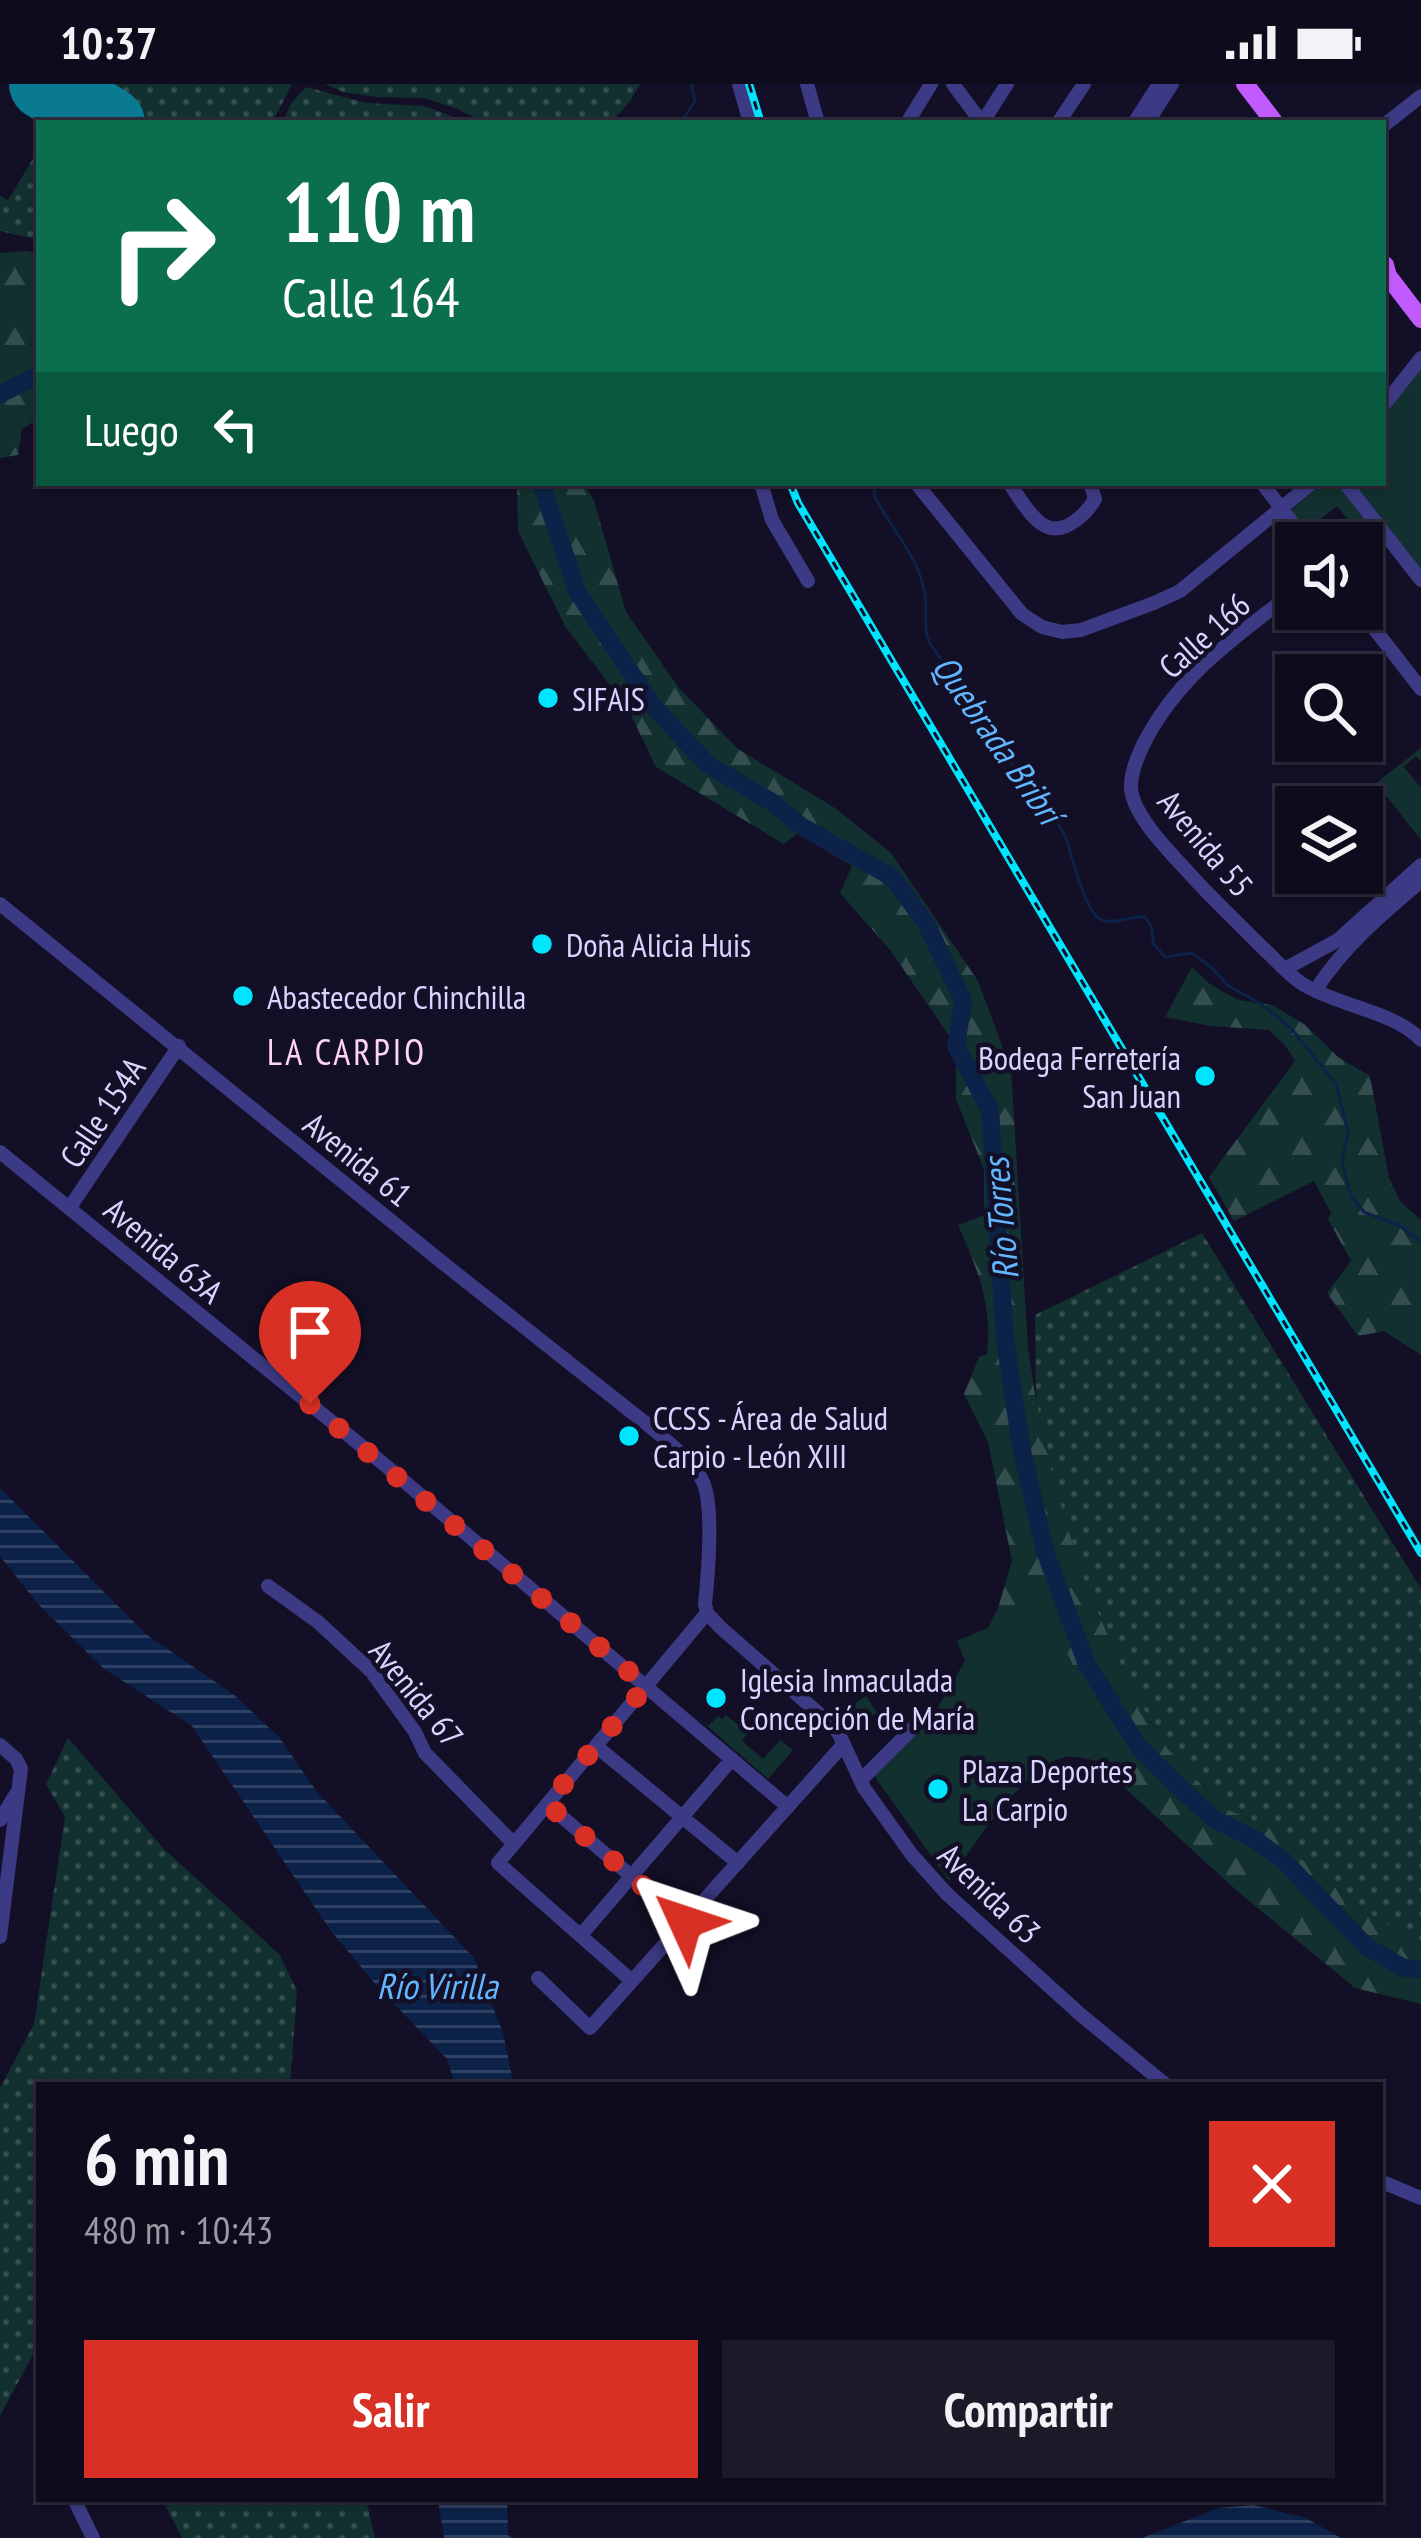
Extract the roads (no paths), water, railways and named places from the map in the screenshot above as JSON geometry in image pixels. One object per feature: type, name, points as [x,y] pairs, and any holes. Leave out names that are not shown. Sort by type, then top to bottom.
[{"type":"main road","points":[[1246,84],[1273,120]]},
{"type":"main road","points":[[1386,266],[1421,309]]},
{"type":"main road","points":[[1386,270],[1421,319]]},
{"type":"street","points":[[739,84],[750,120]]},
{"type":"street","points":[[807,84],[817,120]]},
{"type":"street","points":[[909,120],[932,84]]},
{"type":"street","points":[[952,84],[980,120]]},
{"type":"street","points":[[984,120],[1007,84]]},
{"type":"street","points":[[1060,120],[1084,84]]},
{"type":"street","points":[[1136,120],[1159,84]]},
{"type":"street","points":[[1149,120],[1172,84]]},
{"type":"street","points":[[1386,124],[1421,96]]},
{"type":"street","points":[[1386,402],[1421,358]]},
{"type":"street","points":[[762,486],[772,520],[808,581]]},
{"type":"street","points":[[918,486],[1022,614],[1042,627],[1062,632],[1081,630],[1180,591],[1309,486]]},
{"type":"street","points":[[1011,486],[1048,529],[1070,525],[1088,511],[1095,499],[1091,486]]},
{"type":"street","points":[[1264,486],[1292,522]]},
{"type":"street","points":[[1347,486],[1421,580]]},
{"type":"street","name":"Calle 166","points":[[1131,792],[1140,751],[1184,682],[1275,607]]},
{"type":"street","points":[[1377,630],[1419,681]]},
{"type":"street","name":"Avenida 55","points":[[1131,792],[1160,840],[1285,969],[1315,991],[1408,1028],[1421,1040]]},
{"type":"street","points":[[1285,969],[1337,940],[1421,865]]},
{"type":"street","points":[[1315,991],[1360,937],[1421,880]]},
{"type":"street","name":"Avenida 61","points":[[0,904],[683,1456],[705,1485],[708,1504],[707,1613]]},
{"type":"street","name":"Calle 154A","points":[[70,1207],[178,1046]]},
{"type":"street","name":"Avenida 63A","points":[[0,1152],[385,1465],[788,1807]]},
{"type":"street","name":"Avenida 67","points":[[268,1586],[318,1622],[371,1671],[425,1753],[514,1844]]},
{"type":"street","points":[[632,1981],[498,1863],[707,1613]]},
{"type":"street","name":"Avenida 63","points":[[707,1613],[832,1725],[861,1780],[912,1855],[947,1894],[1162,2082]]},
{"type":"street","points":[[861,1780],[925,1716]]},
{"type":"street","points":[[0,1745],[21,1769],[0,1931]]},
{"type":"street","points":[[538,1978],[590,2028],[843,1745]]},
{"type":"street","points":[[596,1746],[738,1863]]},
{"type":"street","points":[[581,1935],[732,1759]]},
{"type":"street","points":[[0,1820],[20,1788]]},
{"type":"street","points":[[547,1804],[685,1922]]},
{"type":"street","points":[[1383,2182],[1421,2198]]},
{"type":"street","points":[[75,2502],[92,2538]]},
{"type":"water","name":"Río Virilla","points":[[0,1488],[147,1635],[233,1694],[279,1737],[317,1792],[474,1958],[503,2033],[513,2082],[454,2082],[447,2059],[331,1931],[192,1726],[103,1668],[37,1603],[0,1556]]},
{"type":"water","points":[[438,2502],[507,2502],[512,2538],[444,2538]]},
{"type":"water","points":[[1253,2505],[1306,2518],[1341,2538],[1142,2538],[1218,2508]]},
{"type":"waterway","points":[[683,120],[695,101],[691,84]]},
{"type":"waterway","name":"Río Torres","points":[[0,394],[36,376]]},
{"type":"waterway","name":"Río Torres","points":[[542,486],[577,591],[653,706],[707,764],[772,802],[801,826],[892,877],[926,923],[963,1001],[956,1046],[990,1110],[1005,1339],[1021,1446],[1045,1551],[1087,1665],[1139,1747],[1214,1819],[1253,1838],[1284,1861],[1367,1947],[1404,1968],[1421,1969]]},
{"type":"waterway","name":"Quebrada Bribrí","points":[[874,486],[875,497],[922,581],[929,642],[1062,830],[1094,914],[1111,921],[1145,917],[1153,943],[1165,957],[1192,953],[1227,985],[1290,1027],[1336,1084],[1348,1132],[1342,1161],[1351,1196],[1364,1212],[1400,1226],[1421,1242]]},
{"type":"railway","points":[[749,84],[760,120]]},
{"type":"railway","points":[[791,486],[1421,1553]]},
{"type":"place","name":"SIFAIS","points":[[548,698]]},
{"type":"place","name":"Doña Alicia Huis","points":[[542,944]]},
{"type":"place","name":"Abastecedor Chinchilla","points":[[243,996]]},
{"type":"place","name":"Bodega Ferretería San Juan","points":[[1205,1076]]},
{"type":"place","name":"CCSS - Área de Salud Carpio - León XIII","points":[[629,1436]]},
{"type":"place","name":"Iglesia Inmaculada Concepción de María","points":[[716,1698]]},
{"type":"place","name":"Plaza Deportes La Carpio","points":[[938,1789]]},
{"type":"district","name":"LA CARPIO","points":[[347,1051]]}]
